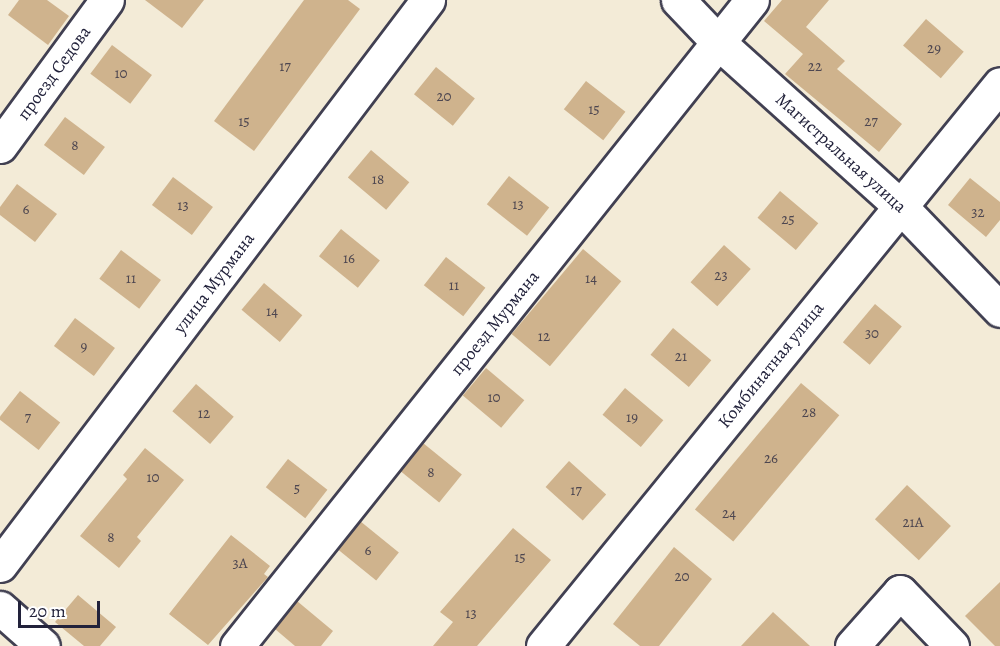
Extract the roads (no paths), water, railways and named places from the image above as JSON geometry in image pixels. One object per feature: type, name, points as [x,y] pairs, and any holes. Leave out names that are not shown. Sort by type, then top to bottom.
[{"type":"street","name":"проезд Седова","points":[[0,146],[107,0]]},
{"type":"street","name":"улица Мурмана","points":[[0,565],[428,0]]},
{"type":"street","name":"Магистральная улица","points":[[678,0],[719,43],[900,206],[1000,310]]},
{"type":"street","name":"проезд Мурмана","points":[[237,646],[752,0]]},
{"type":"street","name":"Комбинатная улица","points":[[543,646],[1000,84]]},
{"type":"street","points":[[852,646],[900,592],[952,646]]},
{"type":"street","points":[[0,608],[43,646]]}]
